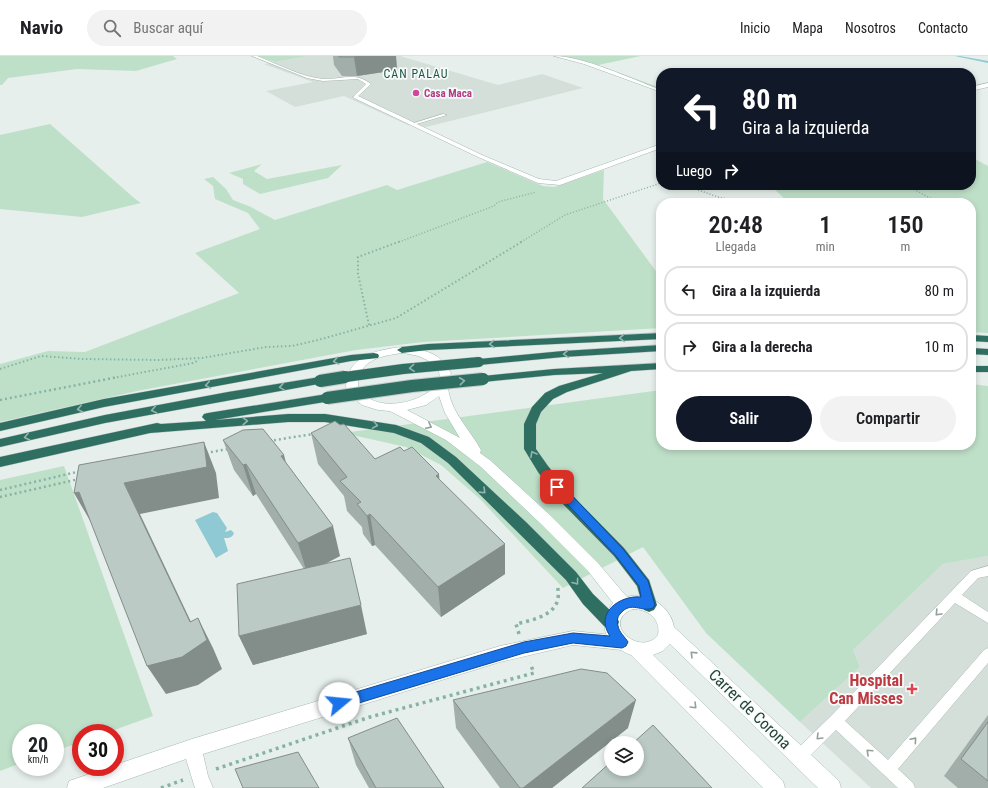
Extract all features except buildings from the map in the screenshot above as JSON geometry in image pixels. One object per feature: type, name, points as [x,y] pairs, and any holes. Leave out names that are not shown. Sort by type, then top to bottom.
[{"type":"highway","points":[[402,350],[428,347],[656,336]]},
{"type":"highway","points":[[976,338],[988,339]]},
{"type":"highway","points":[[0,443],[105,419],[228,396],[403,369],[563,354],[656,348]]},
{"type":"highway","points":[[976,351],[988,352]]},
{"type":"highway","points":[[0,427],[104,403],[351,358],[374,356]]},
{"type":"highway","points":[[0,462],[230,413],[327,398],[412,386],[483,379],[656,366]]},
{"type":"highway","points":[[629,368],[563,389],[549,396],[536,410],[530,424],[530,449],[564,496],[619,552],[644,584],[649,605]]},
{"type":"highway","points":[[976,369],[988,369]]},
{"type":"highway","points":[[150,429],[288,418],[325,418],[396,429],[425,440],[452,460],[521,526],[571,576],[588,599],[611,622]]},
{"type":"street","points":[[976,88],[988,85]]},
{"type":"street","points":[[356,97],[531,178],[549,183],[565,181],[656,148]]},
{"type":"street","points":[[402,350],[422,353],[438,361],[444,369],[446,378],[442,388],[429,399],[413,406],[394,408],[377,406],[362,400],[352,387],[353,374],[362,363],[374,356],[402,350]]},
{"type":"street","points":[[442,388],[450,414],[461,432],[486,464]]},
{"type":"street","points":[[394,408],[450,436],[486,464],[546,520],[593,567],[623,604]]},
{"type":"street","points":[[76,788],[192,748],[524,648],[573,638],[629,646],[650,649],[660,644],[665,638],[667,631],[666,623],[662,616],[649,605],[636,602],[623,604],[617,608],[612,615],[612,630],[629,646],[776,788]]},
{"type":"street","name":"Carrer de Corona","points":[[667,631],[683,644],[832,788]]},
{"type":"street","points":[[192,748],[201,782]]},
{"type":"lane","points":[[254,56],[307,77],[323,80],[359,78],[369,84],[356,97]]},
{"type":"lane","points":[[556,56],[585,63],[656,89]]},
{"type":"lane","points":[[413,124],[445,115]]},
{"type":"lane","points":[[799,757],[836,721],[975,574],[988,571]]},
{"type":"lane","points":[[954,596],[988,618]]},
{"type":"lane","points":[[888,770],[988,654]]},
{"type":"lane","points":[[836,721],[908,788]]},
{"type":"path","points":[[369,325],[358,274],[358,257],[494,206],[498,202],[544,189],[549,183]]},
{"type":"path","points":[[0,369],[41,356],[82,359],[158,360],[202,358],[266,347],[292,346],[396,318],[565,214],[656,186]]},
{"type":"path","points":[[698,190],[722,198]]},
{"type":"path","points":[[915,190],[930,198]]},
{"type":"path","points":[[0,400],[193,363],[202,358]]},
{"type":"path","points":[[266,441],[320,433]]},
{"type":"path","points":[[199,454],[229,448]]},
{"type":"path","points":[[0,490],[86,470]]},
{"type":"path","points":[[0,497],[86,477]]},
{"type":"path","points":[[161,788],[201,782],[370,717],[534,673],[516,624],[542,618],[553,610],[558,596],[558,587],[553,581]]},
{"type":"shaded area","name":"Casa Maca","points":[[308,56],[400,56],[498,85],[542,74],[583,88],[426,127],[408,125],[344,96],[295,107],[266,91],[313,82],[264,64]]},
{"type":"shaded area","name":"Hospital Can Misses","points":[[988,556],[988,788],[871,788],[800,722],[860,667],[853,650],[943,564]]},
{"type":"green space","points":[[0,56],[173,56],[177,59],[136,71],[77,69],[8,78],[2,85],[0,85]]},
{"type":"green space","points":[[257,56],[308,56],[275,62]]},
{"type":"green space","points":[[558,56],[641,56],[598,65],[656,86],[656,89],[585,62]]},
{"type":"green space","points":[[50,124],[141,203],[82,217],[0,209],[0,135]]},
{"type":"green space","points":[[976,160],[988,166],[988,333],[976,332],[976,198],[784,198],[775,190],[976,190]]},
{"type":"green space","points":[[487,162],[543,186],[554,187],[604,170],[603,199],[656,271],[656,328],[423,342],[356,350],[137,391],[0,422],[0,364],[48,351],[85,352],[239,293],[195,253],[260,229],[248,213],[215,199],[213,186],[204,179],[213,177],[226,189],[233,200],[251,207],[275,220],[387,185],[397,190]]},
{"type":"green space","points":[[262,164],[254,171],[267,179],[342,165],[328,178],[260,194],[243,184],[243,179],[229,173]]},
{"type":"green space","points":[[976,385],[988,386],[988,556],[943,564],[853,650],[860,667],[800,722],[706,633],[643,547],[563,588],[480,499],[441,465],[406,447],[343,433],[656,391],[656,450],[976,450]]},
{"type":"green space","points":[[64,466],[153,716],[124,726],[124,724],[72,724],[72,745],[64,748],[64,724],[12,724],[12,766],[0,771],[0,480]]},
{"type":"water","points":[[213,512],[217,513],[227,528],[225,532],[231,530],[234,533],[230,537],[224,538],[228,551],[216,558],[195,520]]},
{"type":"waterway","points":[[956,56],[988,62]]},
{"type":"place","name":"Casa Maca","points":[[416,93]]},
{"type":"place","name":"Hospital Can Misses","points":[[912,689]]},
{"type":"district","name":"CAN PALAU","points":[[416,74]]},
{"type":"route","points":[[339,703],[524,648],[573,638],[622,642],[612,630],[612,615],[617,608],[623,604],[640,602],[649,605],[644,584],[619,552],[557,487]]}]
